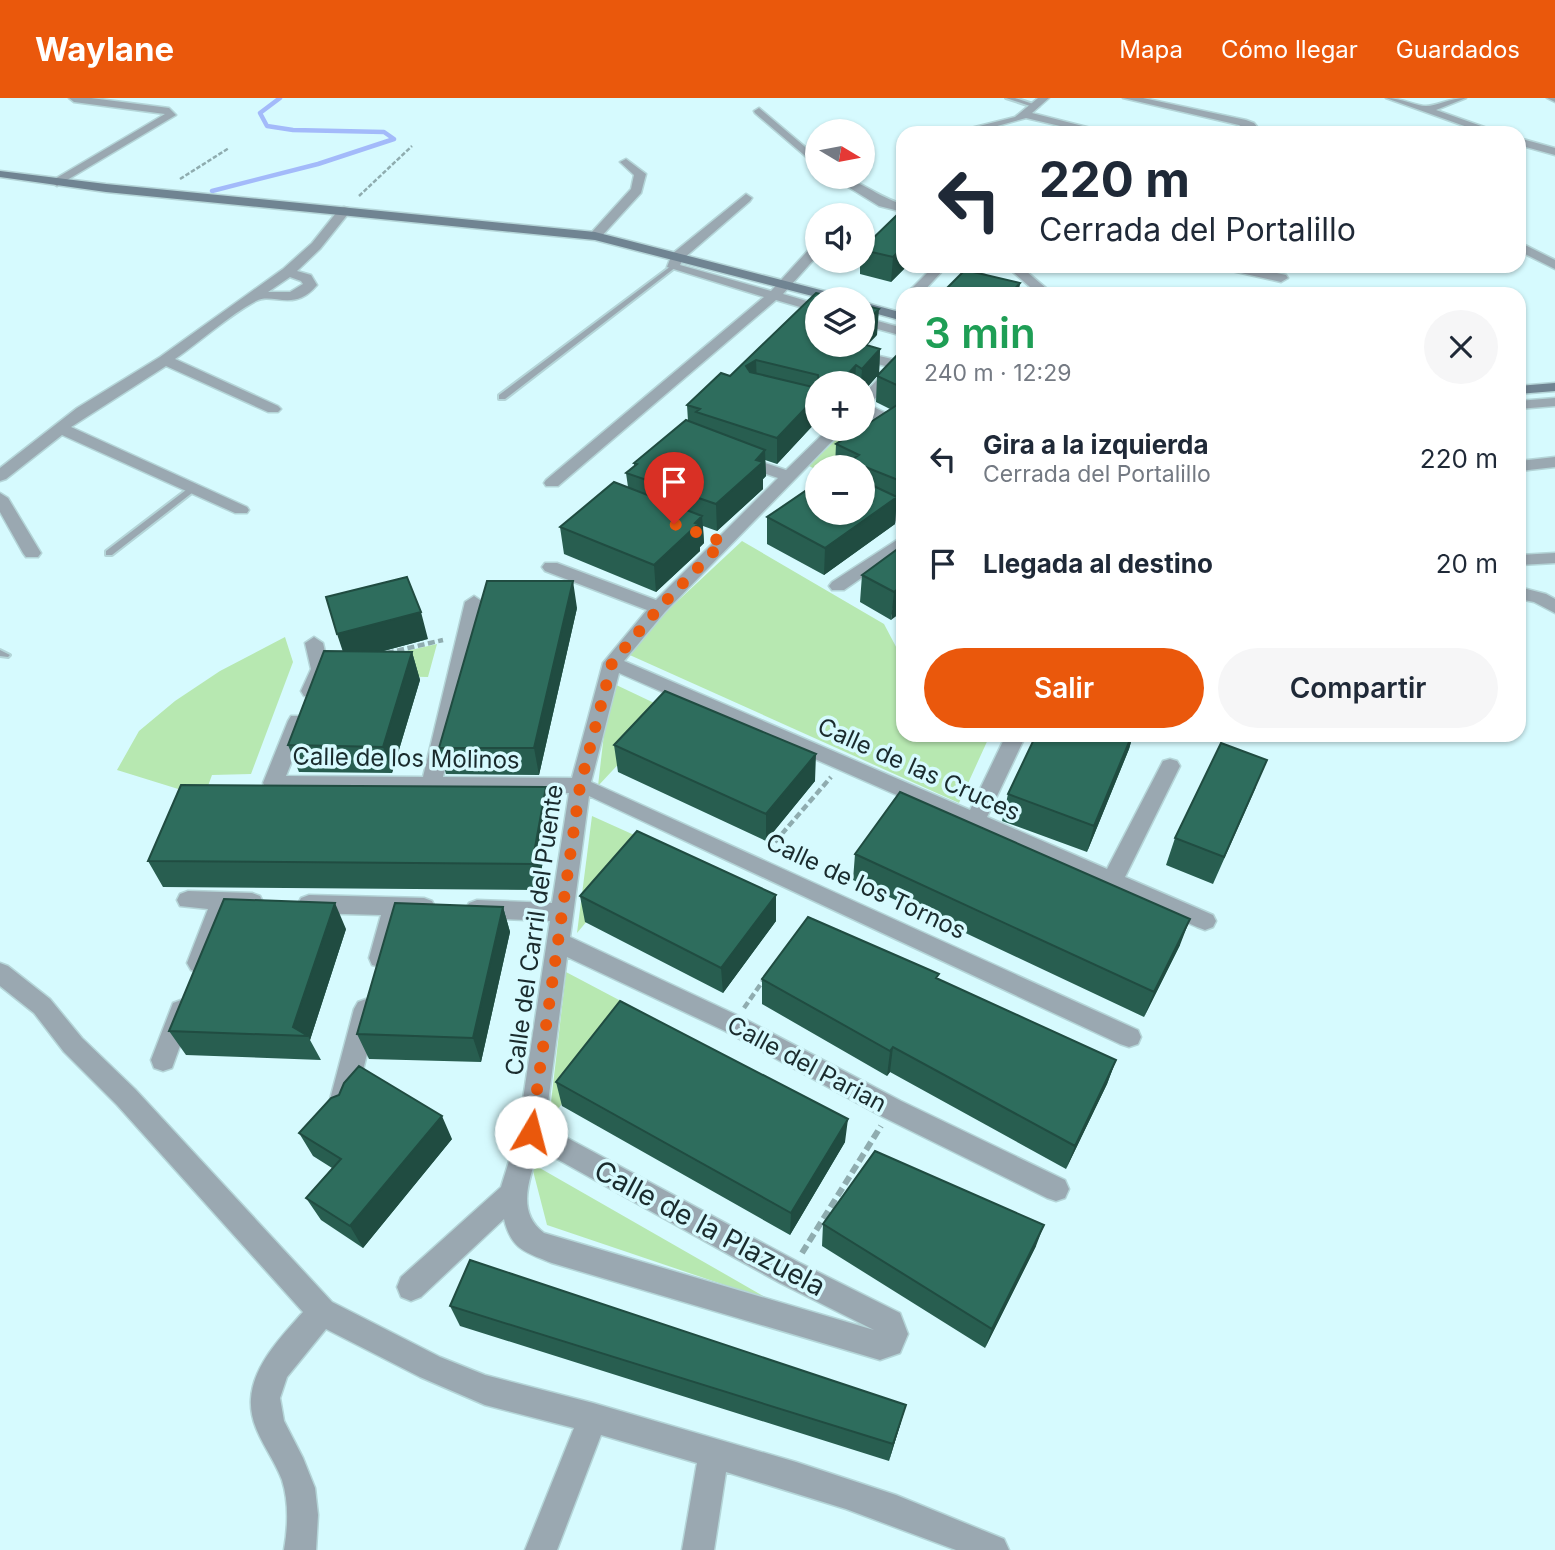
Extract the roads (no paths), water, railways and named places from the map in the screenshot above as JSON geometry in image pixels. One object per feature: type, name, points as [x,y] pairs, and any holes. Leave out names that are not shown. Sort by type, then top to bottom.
[{"type":"main road","points":[[0,174],[157,193],[595,236],[641,246],[675,262],[805,290]]},
{"type":"main road","points":[[875,309],[896,315]]},
{"type":"main road","points":[[1526,389],[1555,387]]},
{"type":"street","points":[[1128,98],[1142,99],[1251,126]]},
{"type":"street","points":[[1391,98],[1474,126]]},
{"type":"street","points":[[1426,110],[1461,98]]},
{"type":"street","points":[[57,182],[171,115],[169,111],[74,99]]},
{"type":"street","points":[[989,126],[1026,114],[1040,102]]},
{"type":"street","points":[[759,111],[805,152]]},
{"type":"street","points":[[1026,114],[1075,126]]},
{"type":"street","points":[[1526,143],[1555,152]]},
{"type":"street","points":[[595,236],[637,190],[640,174],[626,162]]},
{"type":"street","points":[[859,189],[883,203],[896,206]]},
{"type":"street","points":[[746,198],[675,262],[805,305]]},
{"type":"street","points":[[0,476],[82,411],[165,360],[288,272],[316,246],[344,211]]},
{"type":"street","points":[[1526,250],[1555,265]]},
{"type":"street","points":[[552,483],[786,285],[805,262]]},
{"type":"street","points":[[257,295],[294,296],[310,285],[306,278],[288,272]]},
{"type":"street","points":[[920,287],[934,273]]},
{"type":"street","points":[[964,287],[977,273]]},
{"type":"street","points":[[1021,273],[1038,287]]},
{"type":"street","points":[[1259,273],[1281,278]]},
{"type":"street","points":[[875,324],[896,330]]},
{"type":"street","points":[[874,357],[896,363]]},
{"type":"street","points":[[165,360],[273,410]]},
{"type":"street","points":[[875,393],[896,370]]},
{"type":"street","points":[[1526,404],[1555,402]]},
{"type":"street","points":[[875,412],[896,423]]},
{"type":"street","points":[[62,429],[241,510]]},
{"type":"street","name":"Calle del Carril del Puente","points":[[512,1194],[531,1132],[580,786],[612,663],[717,540],[802,472],[827,441]]},
{"type":"street","points":[[720,452],[802,472]]},
{"type":"street","points":[[1526,465],[1555,462]]},
{"type":"street","points":[[0,498],[32,554]]},
{"type":"street","points":[[875,505],[896,516]]},
{"type":"street","points":[[838,586],[896,546]]},
{"type":"street","points":[[1526,560],[1555,558]]},
{"type":"street","points":[[551,567],[659,608]]},
{"type":"street","points":[[1526,595],[1540,598],[1555,607]]},
{"type":"street","points":[[431,784],[464,635],[474,602]]},
{"type":"street","name":"Calle de los Molinos","points":[[314,643],[320,669],[274,783],[580,786]]},
{"type":"street","name":"Calle de las Cruces","points":[[612,663],[974,823],[1205,921]]},
{"type":"street","points":[[974,823],[1013,742]]},
{"type":"street","points":[[1112,880],[1170,766]]},
{"type":"street","name":"Calle de los Tornos","points":[[580,786],[597,791],[1129,1037]]},
{"type":"street","points":[[188,900],[561,912]]},
{"type":"street","points":[[163,1060],[222,901]]},
{"type":"street","points":[[340,1109],[394,906]]},
{"type":"street","name":"Calle del Parian","points":[[558,942],[733,1024],[892,1109],[1056,1189]]},
{"type":"street","points":[[0,974],[42,1006],[73,1045],[126,1097],[322,1311],[430,1367],[485,1390],[593,1418],[878,1504],[938,1524],[993,1550]]},
{"type":"street","name":"Calle de la Plazuela","points":[[512,1194],[521,1233],[552,1250],[880,1346],[890,1343],[894,1334],[890,1323],[790,1273],[531,1132]]},
{"type":"street","points":[[411,1287],[512,1194]]},
{"type":"street","points":[[300,1550],[302,1512],[297,1480],[267,1419],[265,1402],[268,1384],[322,1311]]},
{"type":"street","points":[[541,1550],[593,1418]]},
{"type":"street","points":[[698,1550],[714,1454]]},
{"type":"lane","points":[[1009,98],[1040,102]]},
{"type":"lane","points":[[502,397],[675,262]]},
{"type":"lane","points":[[108,553],[193,489]]},
{"type":"waterway","points":[[212,191],[318,164],[394,139],[384,132],[293,130],[267,126],[260,113],[280,98]]}]
